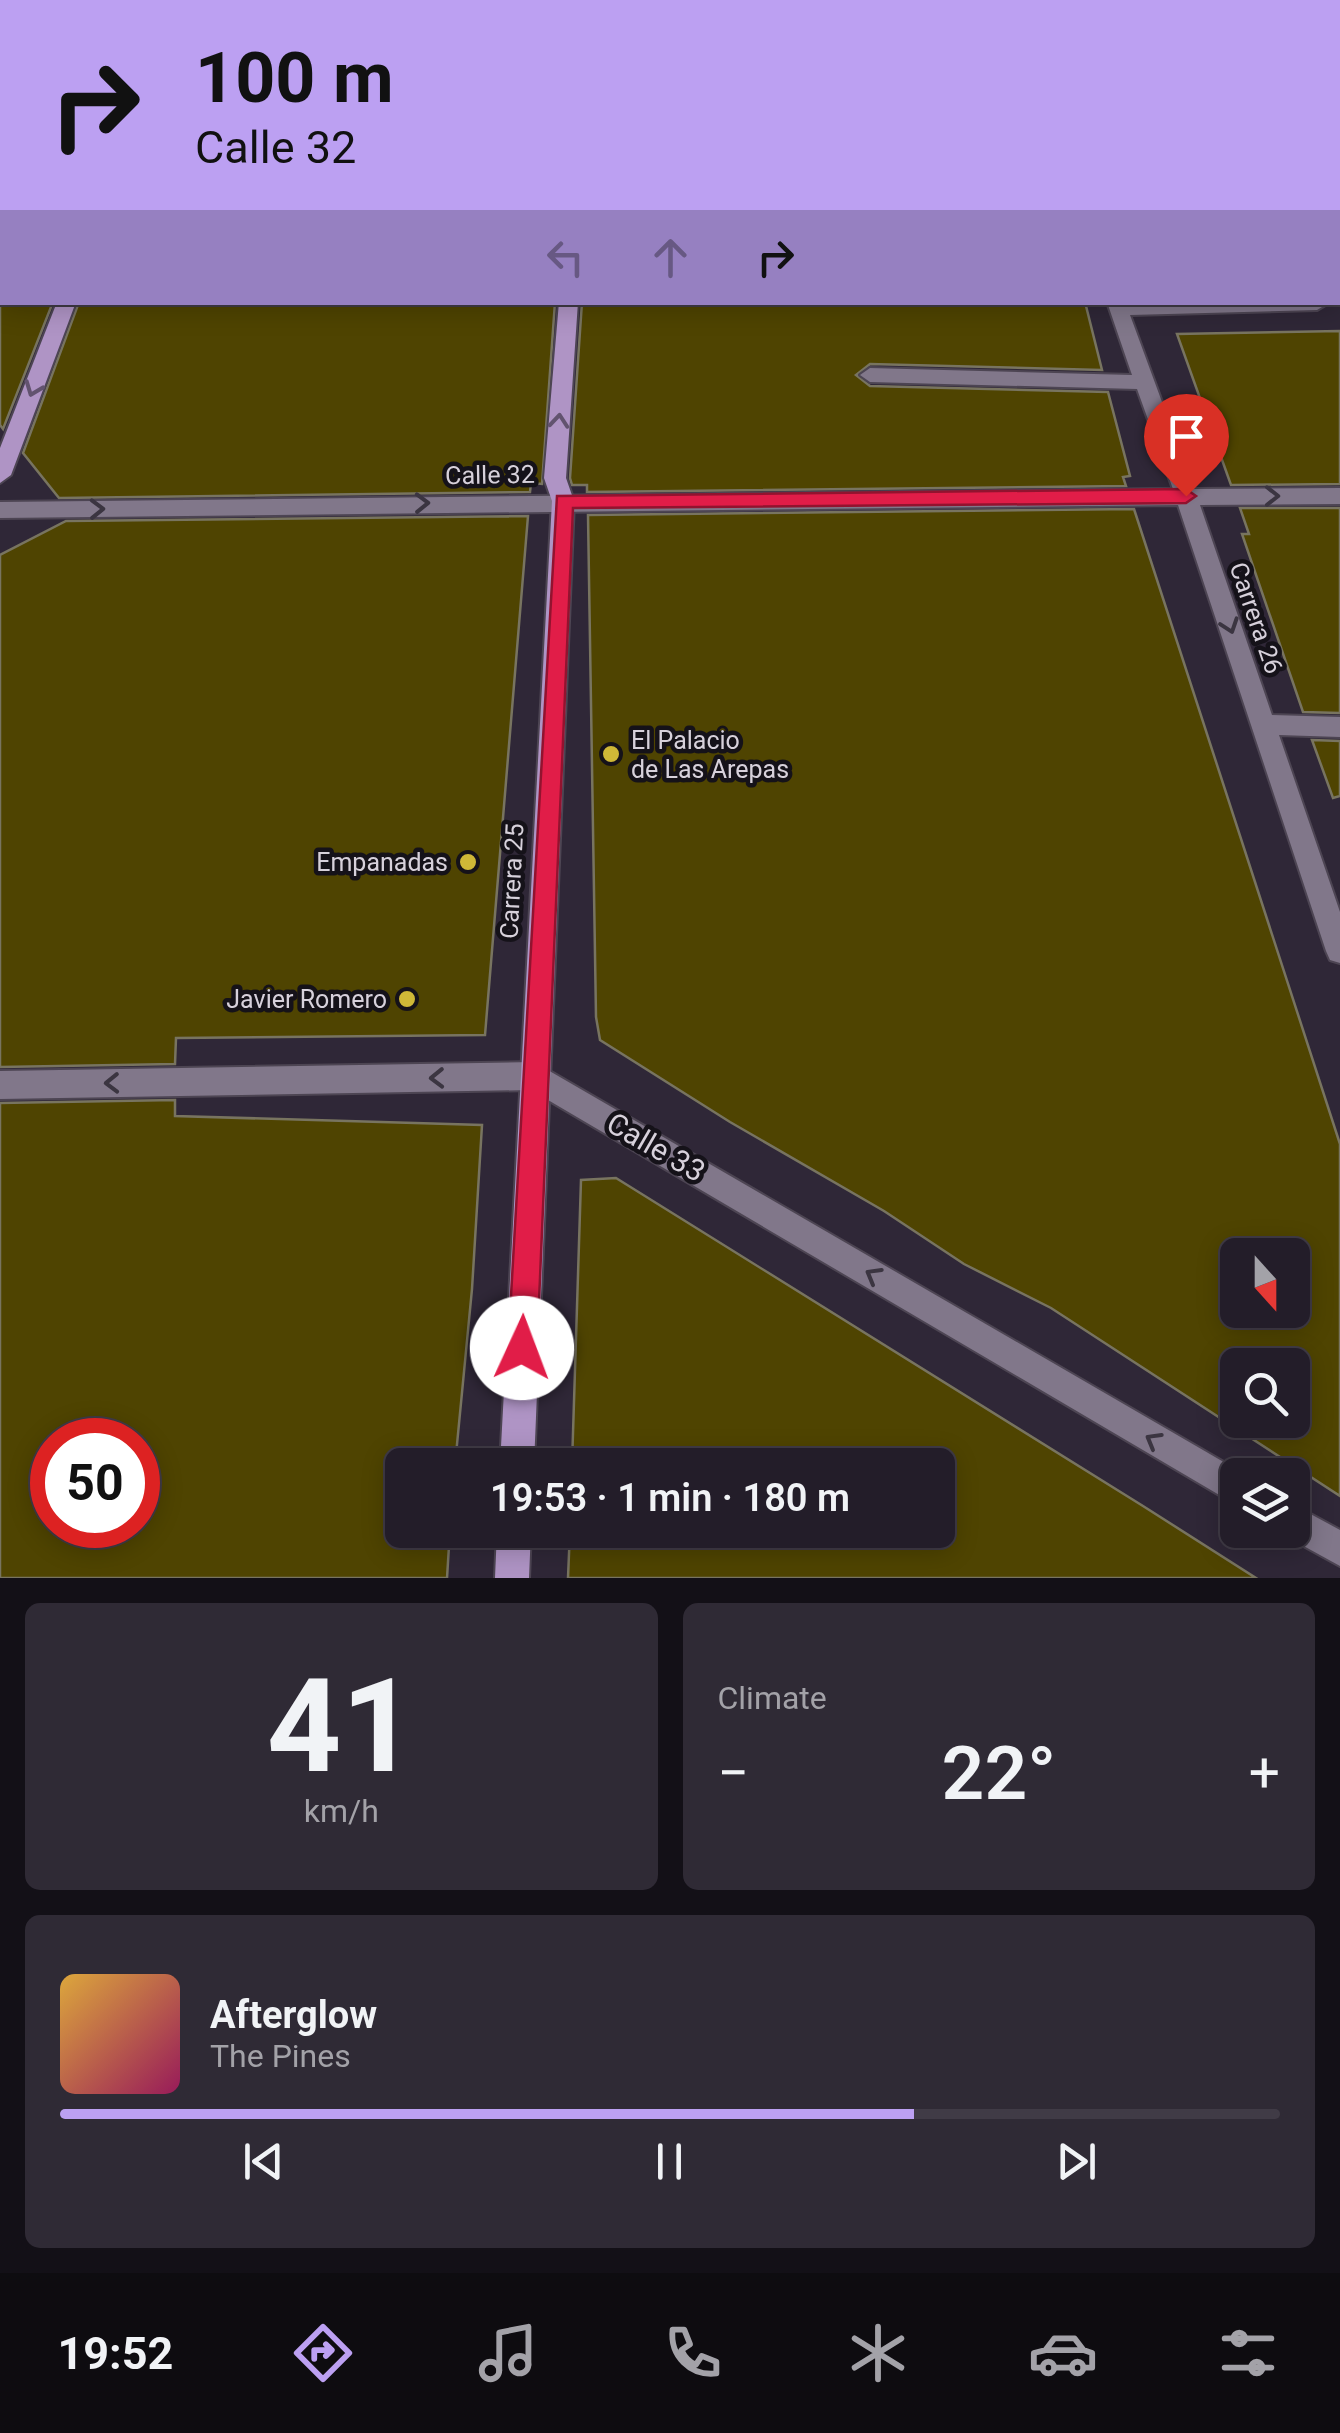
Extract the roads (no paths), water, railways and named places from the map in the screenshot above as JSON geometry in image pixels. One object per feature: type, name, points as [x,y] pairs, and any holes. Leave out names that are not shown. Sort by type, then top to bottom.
[{"type":"main road","points":[[0,475],[65,305]]},
{"type":"main road","name":"Carrera 25","points":[[518,1448],[564,501],[555,478],[569,305]]},
{"type":"main road","points":[[512,1578],[513,1548]]},
{"type":"street","points":[[1117,306],[1217,305]]},
{"type":"street","name":"Carrera 26","points":[[1117,306],[1186,496],[1340,952]]},
{"type":"street","points":[[870,376],[1146,382]]},
{"type":"street","name":"Calle 32","points":[[0,510],[564,501],[1340,496]]},
{"type":"street","points":[[1263,726],[1340,727]]},
{"type":"street","points":[[0,1085],[534,1076]]},
{"type":"street","name":"Calle 33","points":[[534,1076],[1220,1478]]},
{"type":"street","points":[[1310,1532],[1340,1549]]},
{"type":"place","name":"El Palacio de Las Arepas","points":[[611,754]]},
{"type":"place","name":"Empanadas","points":[[468,862]]},
{"type":"place","name":"Javier Romero","points":[[407,999]]}]
